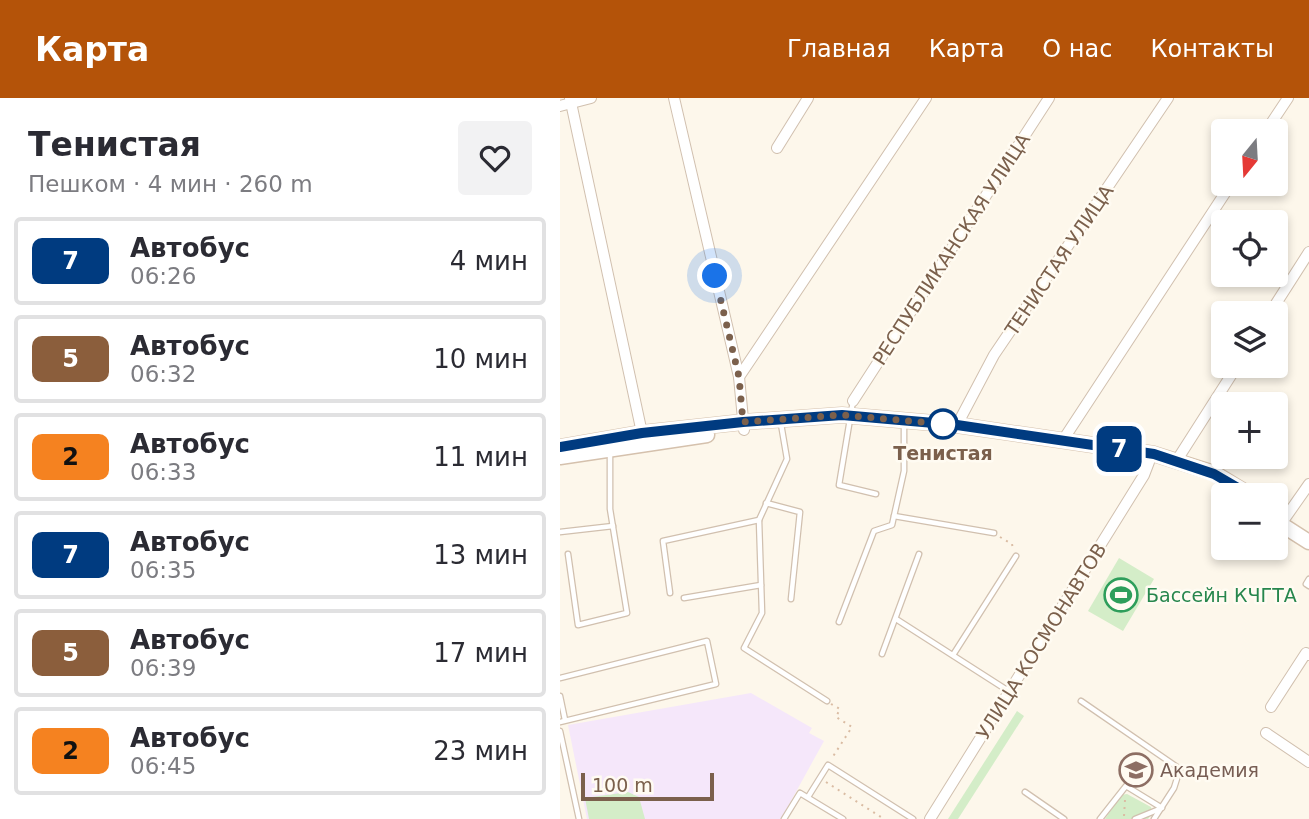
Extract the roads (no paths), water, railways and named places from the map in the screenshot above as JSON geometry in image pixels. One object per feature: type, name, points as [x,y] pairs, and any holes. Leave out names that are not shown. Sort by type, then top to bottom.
[{"type":"main road","points":[[560,447],[642,433],[781,423],[850,420],[957,425],[1154,454],[1214,474],[1230,483]]},
{"type":"main road","points":[[904,424],[1150,462],[1214,483]]},
{"type":"main road","points":[[560,457],[743,426]]},
{"type":"main road","points":[[1288,522],[1309,531]]},
{"type":"main road","points":[[1288,525],[1309,542]]},
{"type":"street","points":[[560,106],[591,98]]},
{"type":"street","points":[[674,98],[739,377],[743,426]]},
{"type":"street","points":[[777,148],[808,98]]},
{"type":"street","points":[[739,377],[926,98]]},
{"type":"street","name":"РЕСПУБЛИКАНСКАЯ УЛИЦА","points":[[853,401],[1049,98]]},
{"type":"street","name":"ТЕНИСТАЯ УЛИЦА","points":[[957,425],[994,355],[1168,98]]},
{"type":"street","points":[[1274,119],[1288,98]]},
{"type":"street","points":[[571,101],[642,433]]},
{"type":"street","points":[[1063,440],[1223,196]]},
{"type":"street","points":[[1278,301],[1309,252]]},
{"type":"street","points":[[1177,460],[1229,378]]},
{"type":"street","name":"УЛИЦА КОСМОНАВТОВ","points":[[930,819],[1011,692],[1150,462]]},
{"type":"street","points":[[1288,509],[1309,484]]},
{"type":"street","points":[[1271,708],[1306,653],[1309,655]]},
{"type":"street","points":[[1266,733],[1309,762]]},
{"type":"lane","points":[[853,401],[839,485],[876,494]]},
{"type":"lane","points":[[781,423],[787,460],[758,520],[762,613],[744,648],[827,701]]},
{"type":"lane","points":[[839,622],[874,531],[892,526],[904,471],[904,424]]},
{"type":"lane","points":[[568,554],[578,625],[627,613],[610,509],[610,449]]},
{"type":"lane","points":[[766,503],[800,512],[791,599]]},
{"type":"lane","points":[[894,516],[994,533]]},
{"type":"lane","points":[[670,593],[663,541],[758,520]]},
{"type":"lane","points":[[560,532],[613,526]]},
{"type":"lane","points":[[882,654],[919,554]]},
{"type":"lane","points":[[953,655],[1016,556]]},
{"type":"lane","points":[[1309,579],[1306,584],[1309,586]]},
{"type":"lane","points":[[684,598],[761,585]]},
{"type":"lane","points":[[896,619],[1011,692]]},
{"type":"lane","points":[[560,678],[707,641],[716,684],[562,721],[560,696]]},
{"type":"lane","points":[[1081,701],[1180,769],[1174,788],[1154,819]]},
{"type":"lane","points":[[560,731],[579,819]]},
{"type":"lane","points":[[808,797],[828,765],[913,819]]},
{"type":"lane","points":[[1100,819],[1126,786],[1162,808]]},
{"type":"lane","points":[[1025,792],[1064,819]]},
{"type":"lane","points":[[784,819],[800,793],[842,819]]},
{"type":"lane","points":[[1135,819],[1162,808]]},
{"type":"place","name":"Тенистая","points":[[943,424]]},
{"type":"place","name":"Бассейн КЧГТА","points":[[1121,595]]},
{"type":"place","name":"Академия","points":[[1136,770]]}]
